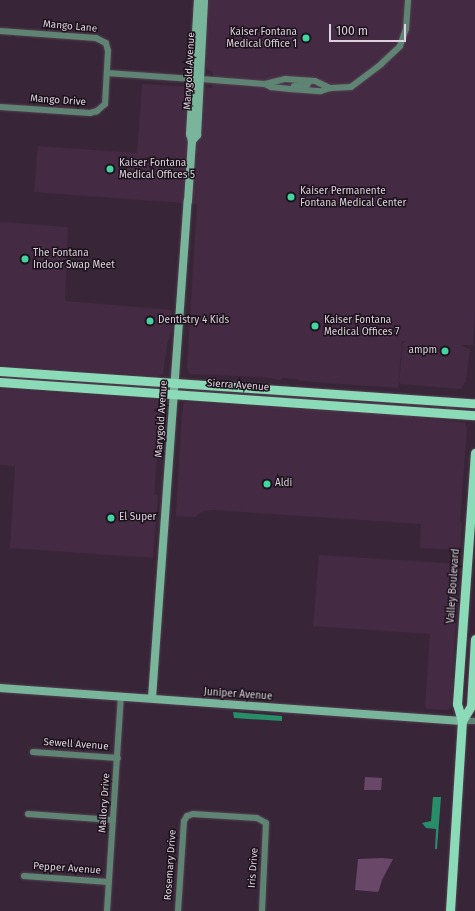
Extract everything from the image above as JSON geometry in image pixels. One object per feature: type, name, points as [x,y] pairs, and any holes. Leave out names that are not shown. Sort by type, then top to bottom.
[{"type":"main road","name":"Sierra Avenue","points":[[0,372],[174,382],[475,403]]},
{"type":"main road","points":[[0,377],[37,379],[39,374]]},
{"type":"main road","name":"Sierra Avenue","points":[[0,382],[475,415]]},
{"type":"main road","name":"Valley Boulevard","points":[[450,911],[462,721],[457,704],[475,452]]},
{"type":"main road","name":"Valley Boulevard","points":[[462,721],[471,706],[475,639]]},
{"type":"street","name":"Marygold Avenue","points":[[152,698],[195,96],[204,0]]},
{"type":"street","points":[[265,84],[271,87],[321,91],[330,88],[345,88],[356,84],[398,48],[403,40],[406,29],[408,0]]},
{"type":"street","points":[[197,79],[200,19],[198,4]]},
{"type":"street","name":"Mango Lane","points":[[0,31],[102,40],[108,47],[107,73]]},
{"type":"street","points":[[107,73],[265,84],[285,79],[322,83],[330,88]]},
{"type":"street","name":"Mango Drive","points":[[0,106],[95,112],[105,104],[107,73]]},
{"type":"street","points":[[290,89],[294,86],[307,85],[310,81]]},
{"type":"street","name":"Juniper Avenue","points":[[0,688],[475,721]]},
{"type":"street","name":"Mallory Drive","points":[[107,911],[121,696]]},
{"type":"street","name":"Sewell Avenue","points":[[33,752],[118,758]]},
{"type":"street","points":[[28,814],[113,820]]},
{"type":"street","name":"Rosemary Drive","points":[[178,911],[184,821],[187,816],[192,814],[257,818],[264,821],[267,826]]},
{"type":"street","name":"Iris Drive","points":[[262,911],[267,826]]},
{"type":"street","name":"Pepper Avenue","points":[[24,876],[109,882]]},
{"type":"shaded area","name":"Kaiser Permanente Fontana Medical Center","points":[[209,0],[475,0],[475,309],[473,345],[460,345],[470,349],[466,381],[461,389],[401,384],[399,382],[403,343],[405,342],[402,341],[398,388],[300,381],[297,379],[282,378],[280,380],[264,377],[190,374],[187,368],[197,204],[34,192],[38,146],[137,153],[142,84],[212,88],[213,72],[208,70],[204,65]]},
{"type":"shaded area","points":[[0,222],[68,227],[65,301],[172,310],[172,331],[167,344],[163,374],[158,376],[0,365]]},
{"type":"shaded area","points":[[0,389],[161,400],[163,403],[161,445],[158,445],[154,494],[158,495],[153,558],[10,548],[15,466],[0,465]]},
{"type":"shaded area","points":[[185,402],[400,415],[465,423],[467,428],[460,520],[462,524],[460,550],[420,548],[421,524],[214,510],[203,511],[195,517],[176,516],[181,427],[183,404]]},
{"type":"shaded area","points":[[319,555],[459,564],[451,707],[447,710],[427,709],[425,707],[430,634],[313,626]]},
{"type":"shaded area","points":[[233,712],[282,716],[282,721],[234,718]]},
{"type":"shaded area","points":[[365,777],[382,778],[381,790],[364,790]]},
{"type":"shaded area","points":[[433,797],[441,797],[437,849],[435,849],[436,829],[426,828],[422,823],[431,821]]},
{"type":"shaded area","points":[[358,859],[393,859],[382,880],[378,892],[355,890]]},
{"type":"place","name":"Kaiser Fontana Medical Office 1","points":[[306,38]]},
{"type":"place","name":"Kaiser Fontana Medical Offices 5","points":[[110,169]]},
{"type":"place","name":"Kaiser Permanente Fontana Medical Center","points":[[291,197]]},
{"type":"place","name":"The Fontana Indoor Swap Meet","points":[[25,259]]},
{"type":"place","name":"Dentistry 4 Kids","points":[[150,321]]},
{"type":"place","name":"Kaiser Fontana Medical Offices 7","points":[[315,326]]},
{"type":"place","name":"ampm","points":[[445,351]]},
{"type":"place","name":"Aldi","points":[[267,484]]},
{"type":"place","name":"El Super","points":[[111,518]]}]
